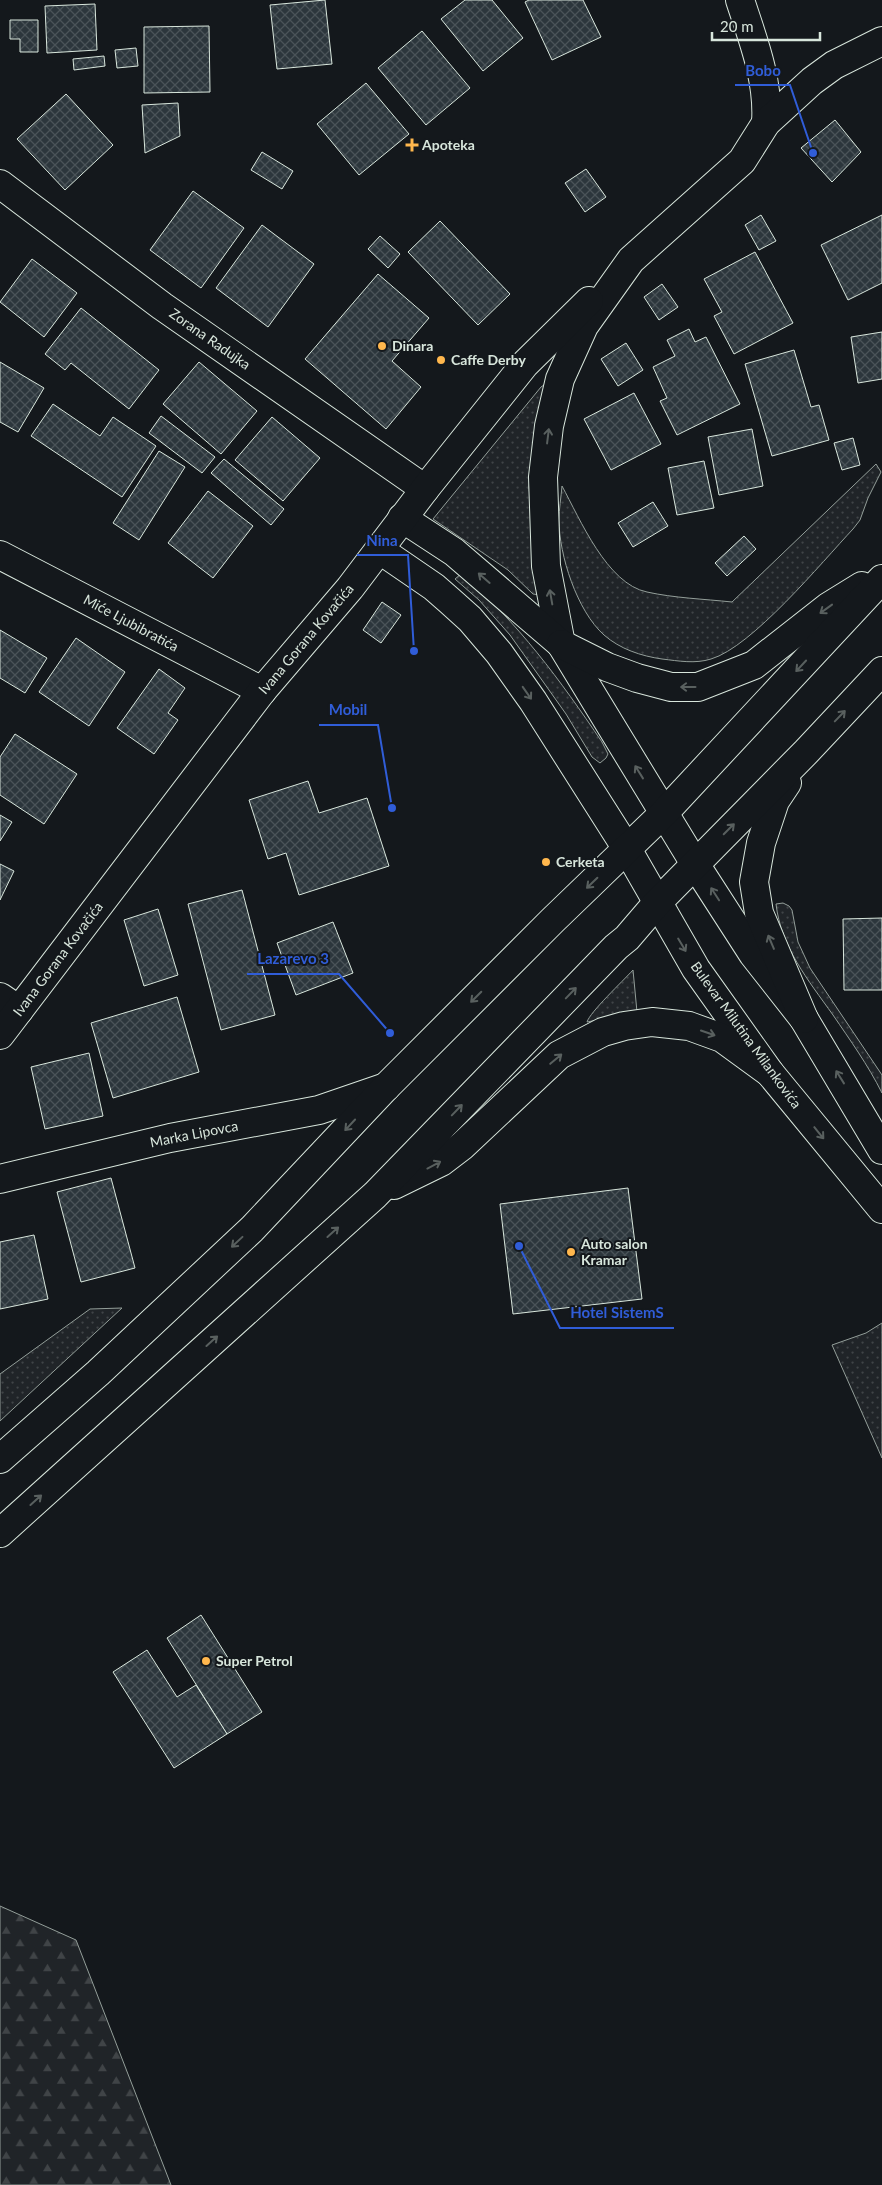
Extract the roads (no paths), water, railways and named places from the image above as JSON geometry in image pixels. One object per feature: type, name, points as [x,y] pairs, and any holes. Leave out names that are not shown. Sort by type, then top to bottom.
[{"type":"street","points":[[740,0],[763,76],[766,94],[766,124]]},
{"type":"street","points":[[882,41],[834,65],[819,76],[766,124],[742,161],[631,260],[584,326],[560,379],[549,426],[543,478],[546,566],[561,644],[695,864],[754,954],[804,1019],[882,1150]]},
{"type":"street","name":"Zorana Radujka","points":[[0,184],[162,306],[425,489]]},
{"type":"street","name":"Ivana Gorana Kovačića","points":[[0,1035],[9,1003],[262,691],[350,588],[402,518],[525,364],[631,260]]},
{"type":"street","points":[[402,518],[454,552],[561,644],[607,667],[637,678],[671,687],[698,688],[754,665],[828,607],[882,573]]},
{"type":"street","name":"Bulevar Milutina Milankovića","points":[[380,550],[434,587],[470,619],[499,653],[533,701],[627,849],[696,968],[770,1073],[882,1209]]},
{"type":"street","name":"Miće Ljubibratića","points":[[0,554],[262,691]]},
{"type":"street","points":[[0,1459],[98,1373],[252,1229],[386,1087],[664,813],[882,579]]},
{"type":"street","points":[[0,1533],[375,1195],[616,947],[627,938],[657,903],[806,752],[882,671]]},
{"type":"street","points":[[804,1019],[759,913],[754,882],[761,843],[775,801],[806,752]]},
{"type":"street","points":[[375,1195],[448,1156],[462,1146],[559,1055],[603,1032],[624,1026],[652,1022],[688,1026],[722,1038],[770,1073]]},
{"type":"street","name":"Marka Lipovca","points":[[0,1178],[170,1138],[319,1110],[386,1087]]},
{"type":"place","name":"Apoteka","points":[[412,145]]},
{"type":"place","name":"Bobo","points":[[813,153]]},
{"type":"place","name":"Dinara","points":[[382,346]]},
{"type":"place","name":"Caffe Derby","points":[[441,360]]},
{"type":"place","name":"Nina","points":[[414,651]]},
{"type":"place","name":"Mobil","points":[[392,808]]},
{"type":"place","name":"Cerketa","points":[[546,862]]},
{"type":"place","name":"Lazarevo 3","points":[[390,1033]]},
{"type":"place","name":"Hotel SistemS","points":[[519,1246]]},
{"type":"place","name":"Auto salon Kramar","points":[[571,1252]]},
{"type":"place","name":"Super Petrol","points":[[206,1661]]}]
